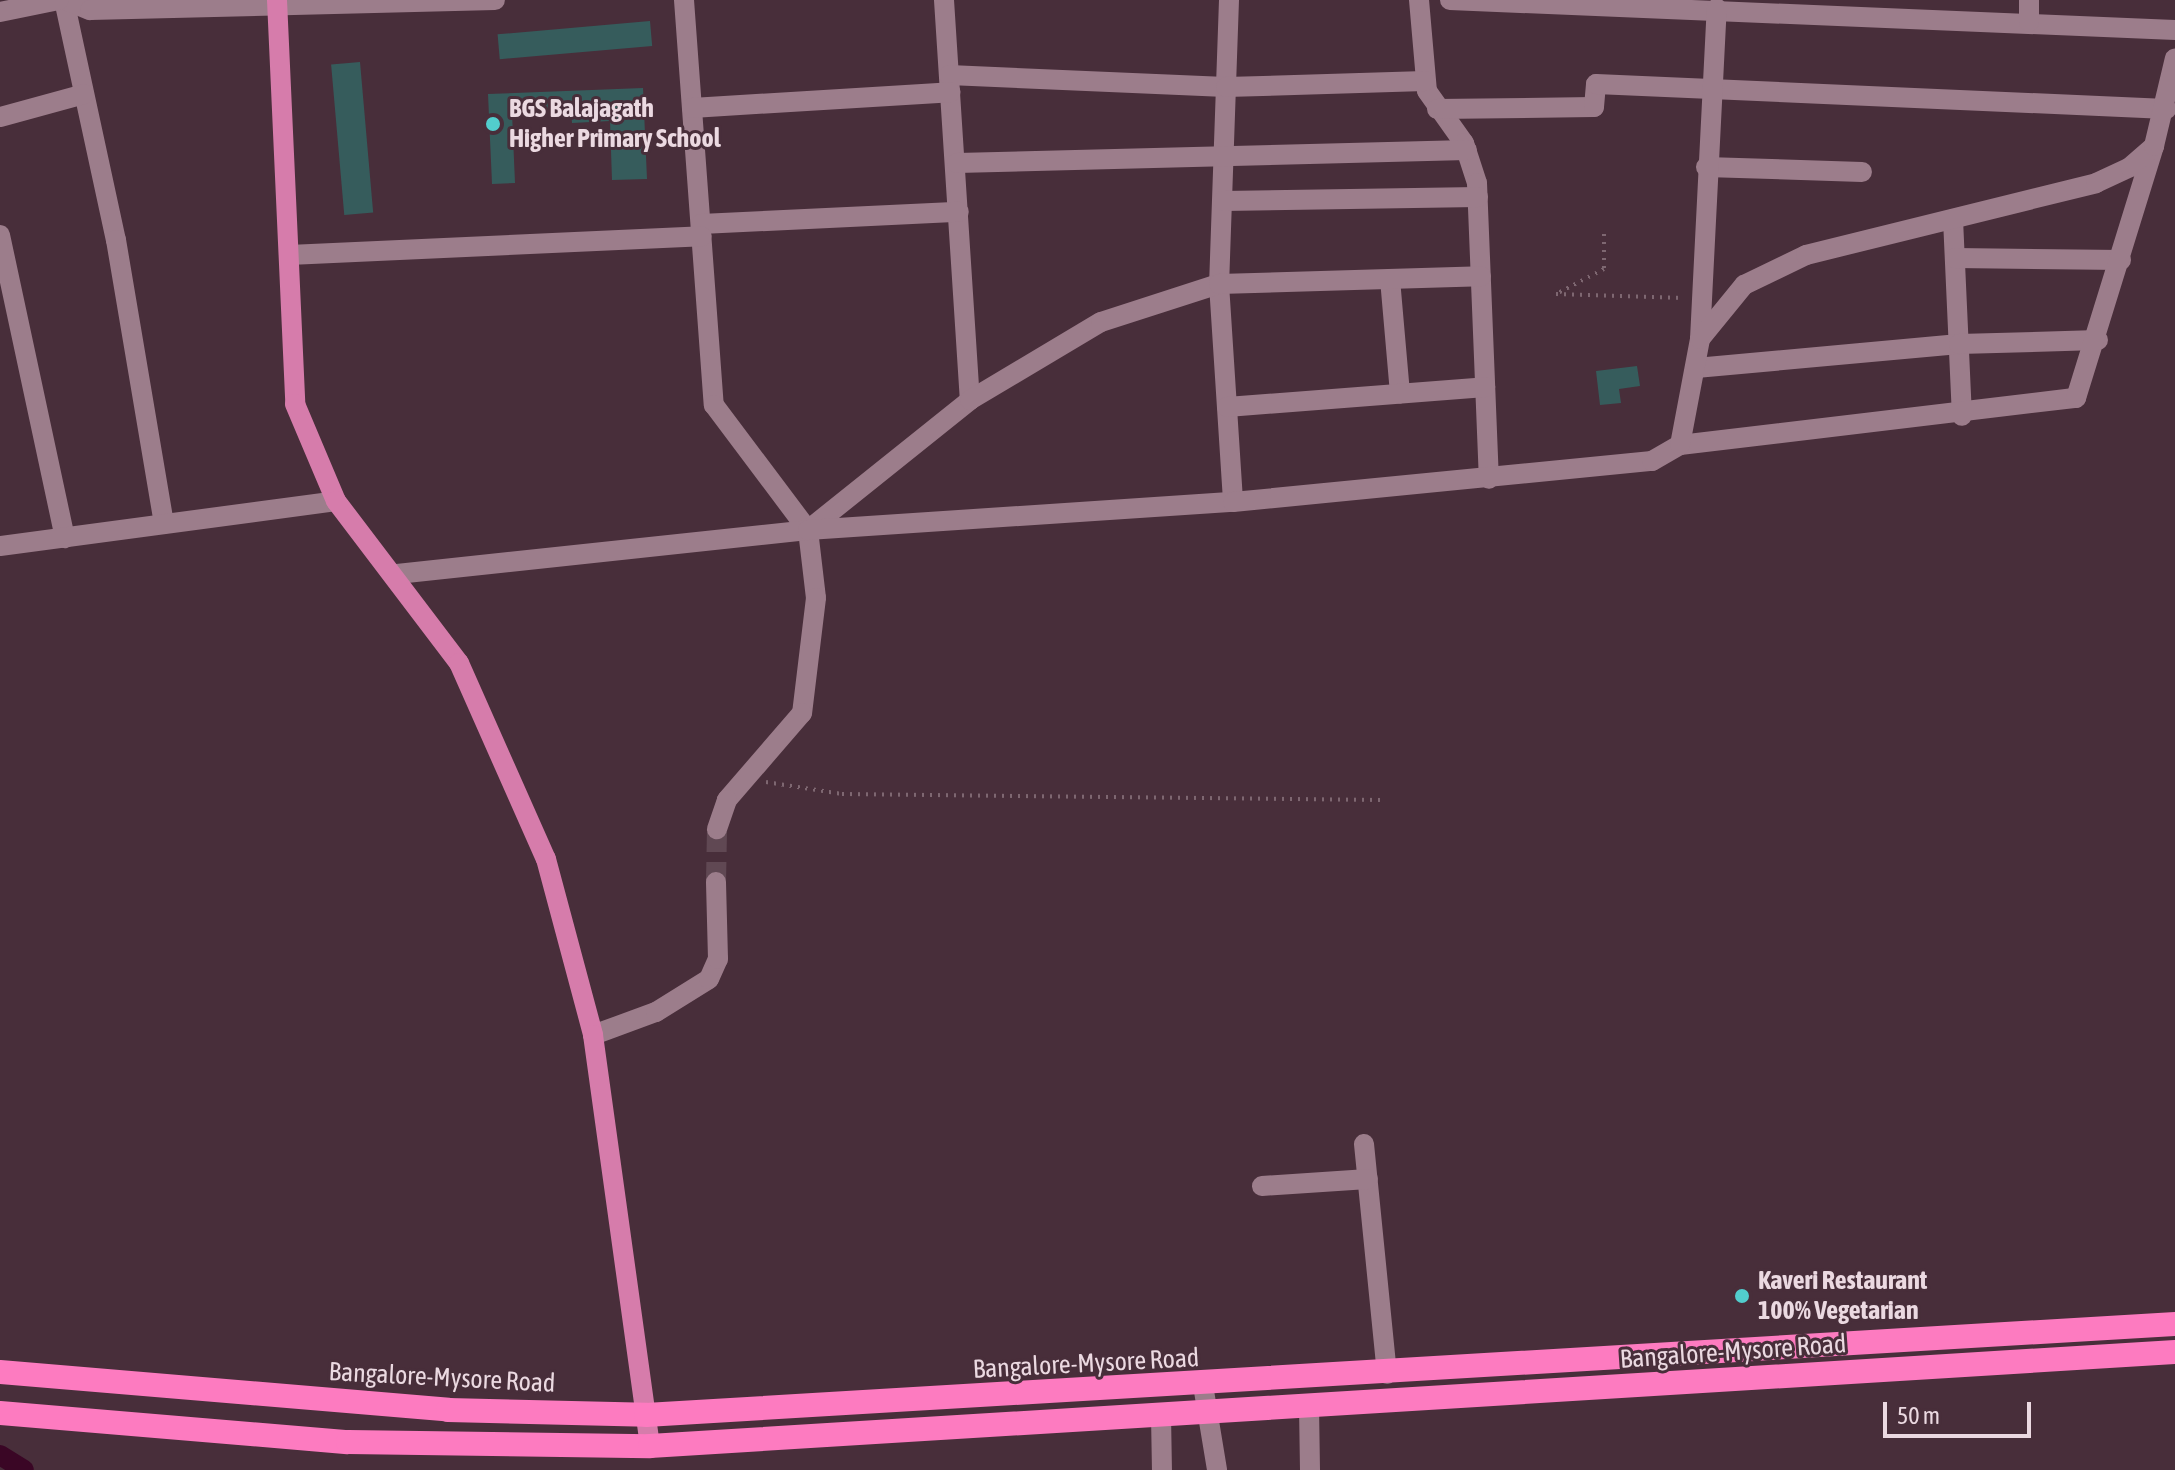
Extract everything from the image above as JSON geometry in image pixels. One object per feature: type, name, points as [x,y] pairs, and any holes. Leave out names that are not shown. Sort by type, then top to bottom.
[{"type":"highway","name":"Bangalore-Mysore Road","points":[[0,1372],[448,1410],[646,1415],[1203,1385],[2175,1324]]},
{"type":"highway","name":"Bangalore-Mysore Road","points":[[0,1413],[362,1442],[650,1446],[2175,1352]]},
{"type":"main road","points":[[277,3],[295,404],[336,501],[397,574],[459,663],[546,859],[593,1035],[650,1446]]},
{"type":"street","points":[[63,0],[84,94],[164,524]]},
{"type":"street","points":[[0,12],[63,0],[90,5],[495,0]]},
{"type":"street","points":[[684,0],[714,405],[808,530],[816,598],[802,713],[727,800],[717,829]]},
{"type":"street","points":[[944,0],[970,400]]},
{"type":"street","points":[[1229,0],[1219,284],[1233,502]]},
{"type":"street","points":[[1419,0],[1425,81],[1437,109],[1467,150],[1478,197],[1489,479]]},
{"type":"street","points":[[1450,0],[1616,2],[1717,8],[1859,6],[1951,9],[2029,22],[2175,30]]},
{"type":"street","points":[[2029,0],[2029,22]]},
{"type":"street","points":[[1680,445],[1700,339],[1708,88],[1717,8]]},
{"type":"street","points":[[397,574],[808,530],[1233,502],[1634,467],[1680,445],[2063,405],[2084,387],[2166,109],[2175,58]]},
{"type":"street","points":[[692,108],[950,83],[1226,87],[1425,81]]},
{"type":"street","points":[[1437,109],[1594,107],[1596,84],[2166,109]]},
{"type":"street","points":[[0,117],[84,94]]},
{"type":"street","points":[[1700,339],[1744,285],[1806,255],[2096,183],[2154,146]]},
{"type":"street","points":[[957,163],[1225,153],[1467,150]]},
{"type":"street","points":[[1706,167],[1862,172]]},
{"type":"street","points":[[1223,201],[1478,197]]},
{"type":"street","points":[[289,255],[959,212]]},
{"type":"street","points":[[1953,219],[1962,416]]},
{"type":"street","points":[[0,235],[65,538]]},
{"type":"street","points":[[1955,258],[2121,260]]},
{"type":"street","points":[[808,530],[970,400],[1101,322],[1219,284],[1481,276]]},
{"type":"street","points":[[1390,279],[1400,394]]},
{"type":"street","points":[[1696,368],[1959,344],[2098,340]]},
{"type":"street","points":[[1227,407],[1485,387]]},
{"type":"street","points":[[0,546],[336,501]]},
{"type":"street","points":[[593,1035],[656,1012],[709,979],[718,959],[716,882]]},
{"type":"street","points":[[1364,1144],[1387,1374]]},
{"type":"street","points":[[1262,1186],[1368,1179]]},
{"type":"street","points":[[1203,1385],[1204,1413],[1217,1470]]},
{"type":"street","points":[[1309,1406],[1310,1470]]},
{"type":"street","points":[[1161,1415],[1162,1470]]},
{"type":"path","points":[[1604,234],[1604,269],[1556,294],[1672,298]]},
{"type":"path","points":[[751,772],[769,784],[842,794],[1382,800]]},
{"type":"building","points":[[650,21],[652,46],[500,59],[498,34]]},
{"type":"building","points":[[360,62],[373,212],[344,215],[331,65]]},
{"type":"building","points":[[643,88],[647,179],[612,180],[610,121],[572,123],[571,111],[512,113],[515,183],[492,184],[488,94]]},
{"type":"building","points":[[1637,366],[1640,386],[1619,389],[1621,403],[1600,405],[1596,371]]},
{"type":"waterway","points":[[0,1455],[24,1470]]},
{"type":"tunnel","points":[[716,882],[717,829]]},
{"type":"place","name":"BGS Balajagath Higher Primary School","points":[[493,124]]},
{"type":"place","name":"Kaveri Restaurant 100% Vegetarian","points":[[1742,1296]]}]
